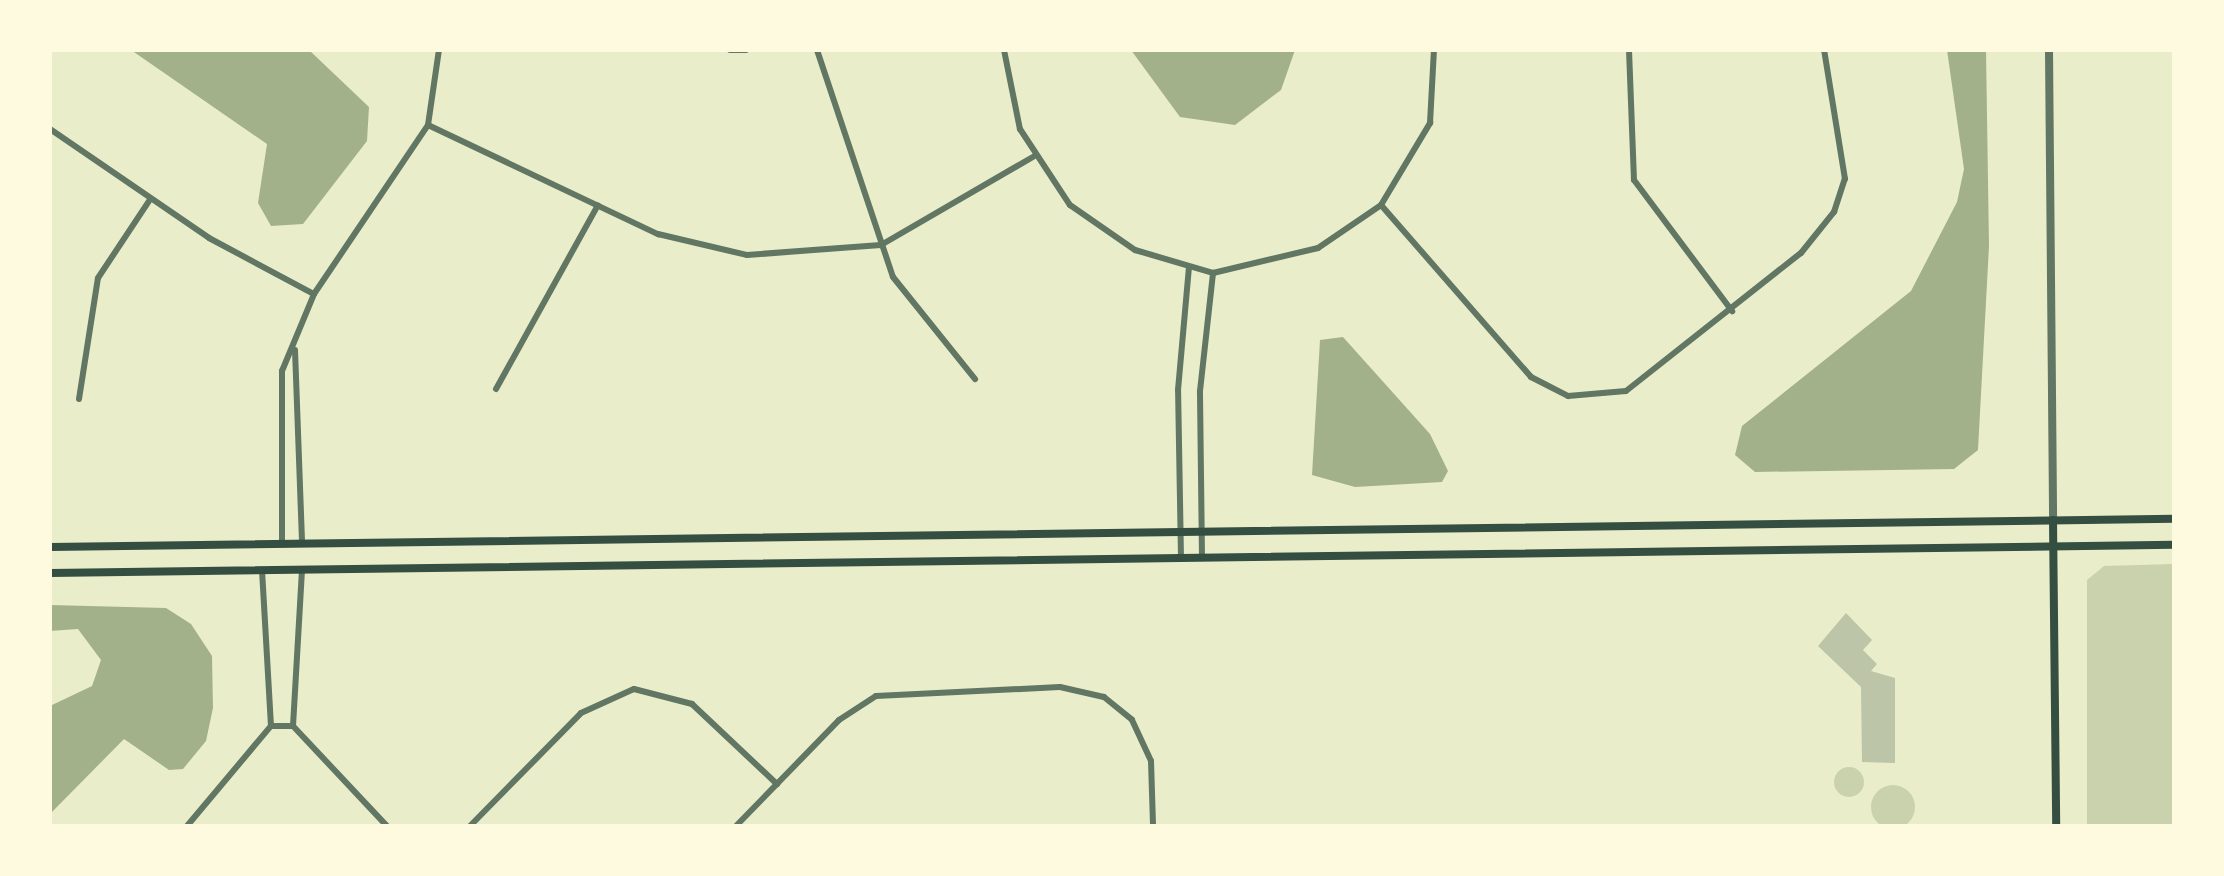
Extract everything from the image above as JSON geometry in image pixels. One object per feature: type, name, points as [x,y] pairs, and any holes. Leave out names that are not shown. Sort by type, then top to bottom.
[{"type":"main road","points":[[50,546],[2174,519]]},
{"type":"main road","points":[[2052,520],[2056,826]]},
{"type":"main road","points":[[50,573],[2174,545]]},
{"type":"street","points":[[282,544],[282,372],[314,294],[428,125],[439,50]]},
{"type":"street","points":[[730,50],[746,50]]},
{"type":"street","points":[[817,50],[881,245],[902,292],[975,379]]},
{"type":"street","points":[[1004,50],[1032,157],[1096,228],[1212,273],[1318,248],[1381,204],[1430,123],[1434,50]]},
{"type":"street","points":[[1629,50],[1634,180],[1655,220],[1732,312]]},
{"type":"street","points":[[1381,204],[1532,377],[1568,396],[1626,391],[1732,312],[1822,232],[1842,196],[1824,50]]},
{"type":"street","points":[[2049,50],[2052,520]]},
{"type":"street","points":[[428,125],[598,206],[720,253],[881,245],[1032,157]]},
{"type":"street","points":[[50,129],[149,201],[314,294]]},
{"type":"street","points":[[79,400],[98,278],[149,201]]},
{"type":"street","points":[[496,389],[598,206]]},
{"type":"street","points":[[1181,558],[1178,390],[1190,267]]},
{"type":"street","points":[[1202,558],[1200,391],[1212,273]]},
{"type":"street","points":[[294,349],[302,544]]},
{"type":"street","points":[[188,826],[271,726],[262,570]]},
{"type":"street","points":[[302,570],[294,726],[387,826]]},
{"type":"street","points":[[736,826],[848,712],[894,690],[1072,688],[1123,711],[1148,748],[1153,826]]},
{"type":"street","points":[[470,826],[581,713],[634,689],[692,704],[777,784]]},
{"type":"street","points":[[271,726],[294,726]]},
{"type":"shaded area","points":[[131,50],[309,50],[369,107],[367,141],[303,224],[271,226],[258,203],[267,144]]},
{"type":"shaded area","points":[[1131,50],[1295,50],[1281,90],[1235,125],[1180,117]]},
{"type":"shaded area","points":[[1947,50],[1986,50],[1989,246],[1978,450],[1954,469],[1755,472],[1735,455],[1742,426],[1911,291],[1957,202],[1964,169]]},
{"type":"shaded area","points":[[1343,337],[1430,434],[1448,471],[1442,482],[1355,487],[1312,475],[1320,340]]},
{"type":"shaded area","points":[[2174,564],[2174,826],[2087,826],[2087,580],[2104,566]]},
{"type":"shaded area","points":[[50,605],[166,608],[191,624],[212,656],[213,708],[206,741],[183,769],[169,770],[124,739],[50,814],[50,706],[92,686],[101,660],[78,629],[50,631]]},
{"type":"shaded area","points":[[1849,767],[1860,771],[1864,782],[1860,793],[1849,797],[1838,793],[1834,782],[1838,771]]},
{"type":"shaded area","points":[[1893,785],[1909,791],[1915,807],[1909,823],[1893,829],[1877,823],[1871,807],[1877,791]]},
{"type":"building","points":[[1846,613],[1872,640],[1863,650],[1877,664],[1871,671],[1895,678],[1895,763],[1862,762],[1861,687],[1818,646]]}]
